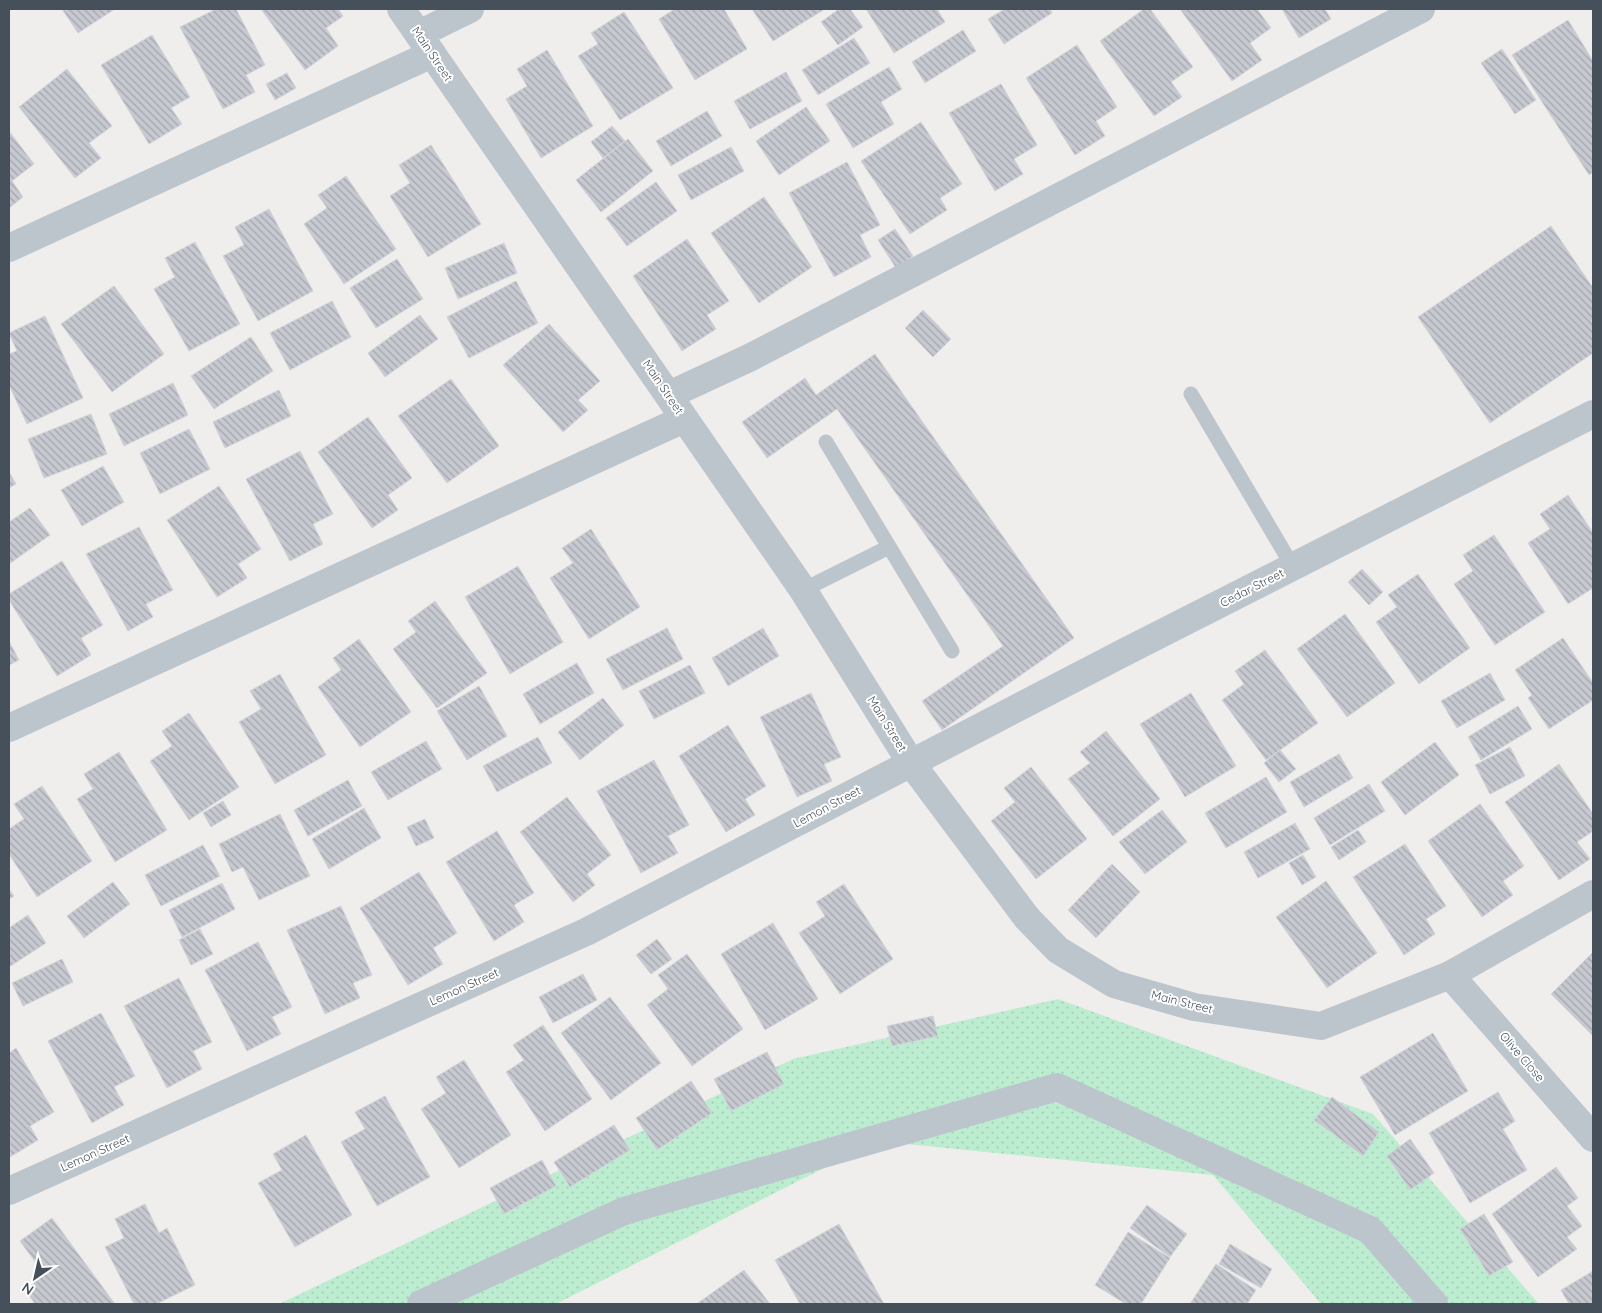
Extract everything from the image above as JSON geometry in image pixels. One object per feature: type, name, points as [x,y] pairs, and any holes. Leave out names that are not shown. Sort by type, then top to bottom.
[{"type":"street","name":"Main Street","points":[[402,9],[803,590],[911,763],[1027,918],[1058,950],[1114,984],[1194,1007],[1320,1026],[1450,975],[1593,894]]},
{"type":"street","points":[[9,248],[426,44],[470,9]]},
{"type":"street","points":[[669,395],[749,358],[1421,9]]},
{"type":"street","name":"Cedar Street","points":[[911,763],[1593,414]]},
{"type":"street","points":[[9,728],[684,419]]},
{"type":"street","name":"Lemon Street","points":[[9,1191],[586,932],[911,763]]},
{"type":"street","name":"Olive Close","points":[[1450,975],[1593,1138]]},
{"type":"street","points":[[421,1304],[624,1211],[1057,1087],[1370,1230],[1434,1304]]},
{"type":"lane","points":[[1191,394],[1293,567]]},
{"type":"lane","points":[[826,442],[952,650]]},
{"type":"lane","points":[[803,590],[889,547]]},
{"type":"green space","points":[[1058,999],[1373,1114],[1539,1304],[1321,1304],[1213,1175],[877,1141],[556,1304],[279,1304],[793,1059]]},
{"type":"building","points":[[62,9],[115,9],[78,33]]},
{"type":"building","points":[[216,9],[236,9],[265,65],[246,75],[255,92],[223,109],[180,27]]},
{"type":"building","points":[[261,9],[338,9],[343,16],[326,28],[338,46],[305,70]]},
{"type":"building","points":[[675,9],[724,9],[747,49],[695,80],[659,19]]},
{"type":"building","points":[[752,9],[825,9],[773,41]]},
{"type":"building","points":[[839,9],[850,9],[863,27],[838,45],[821,22]]},
{"type":"building","points":[[866,9],[937,9],[945,22],[894,53]]},
{"type":"building","points":[[1005,9],[1050,9],[1052,13],[1004,44],[988,19]]},
{"type":"building","points":[[1144,9],[1150,9],[1193,67],[1171,82],[1182,97],[1154,116],[1100,41]]},
{"type":"building","points":[[1180,9],[1257,9],[1271,28],[1250,43],[1262,60],[1232,81]]},
{"type":"building","points":[[1282,9],[1325,9],[1331,19],[1299,38]]},
{"type":"building","points":[[624,12],[673,88],[620,120],[578,56],[598,44],[591,33]]},
{"type":"building","points":[[1568,20],[1593,61],[1593,172],[1589,175],[1512,55]]},
{"type":"building","points":[[963,30],[976,51],[925,83],[912,62]]},
{"type":"building","points":[[152,35],[190,97],[171,108],[182,124],[149,144],[101,65]]},
{"type":"building","points":[[854,38],[870,63],[818,95],[802,70]]},
{"type":"building","points":[[1077,45],[1117,107],[1096,121],[1105,136],[1075,155],[1026,78]]},
{"type":"building","points":[[1502,49],[1536,100],[1515,114],[1481,63]]},
{"type":"building","points":[[547,50],[593,126],[541,158],[506,99],[527,86],[517,69]]},
{"type":"building","points":[[889,67],[902,89],[881,102],[894,124],[853,148],[826,104]]},
{"type":"building","points":[[67,69],[112,126],[89,143],[101,158],[75,178],[19,107]]},
{"type":"building","points":[[786,72],[802,101],[750,129],[734,101]]},
{"type":"building","points":[[287,73],[296,88],[275,100],[266,84]]},
{"type":"building","points":[[1001,84],[1037,145],[1014,159],[1023,174],[995,191],[949,113]]},
{"type":"building","points":[[806,107],[830,141],[779,175],[756,141]]},
{"type":"building","points":[[707,111],[722,136],[671,166],[656,141]]},
{"type":"building","points":[[921,122],[962,184],[940,198],[947,210],[910,234],[861,161]]},
{"type":"building","points":[[612,126],[625,141],[603,158],[591,142]]},
{"type":"building","points":[[9,131],[34,164],[12,181],[23,197],[9,208]]},
{"type":"building","points":[[628,139],[653,171],[601,212],[576,180]]},
{"type":"building","points":[[431,145],[481,224],[428,257],[390,196],[410,183],[399,165]]},
{"type":"building","points":[[731,147],[744,171],[691,200],[678,175]]},
{"type":"building","points":[[847,162],[880,225],[860,235],[871,257],[834,277],[789,193]]},
{"type":"building","points":[[346,176],[396,249],[344,284],[304,224],[327,208],[318,195]]},
{"type":"building","points":[[656,182],[677,211],[627,246],[606,218]]},
{"type":"building","points":[[764,197],[812,267],[759,303],[711,233]]},
{"type":"building","points":[[269,209],[313,291],[258,321],[223,256],[244,245],[235,227]]},
{"type":"building","points":[[1551,226],[1593,288],[1593,320],[1591,321],[1593,324],[1593,353],[1490,423],[1418,317]]},
{"type":"building","points":[[895,229],[913,256],[896,268],[878,240]]},
{"type":"building","points":[[687,239],[729,301],[707,315],[716,329],[682,351],[633,276]]},
{"type":"building","points":[[195,242],[240,324],[189,351],[154,289],[175,277],[165,258]]},
{"type":"building","points":[[504,243],[517,273],[458,299],[445,268]]},
{"type":"building","points":[[397,259],[423,299],[376,328],[350,288]]},
{"type":"building","points":[[516,281],[538,323],[469,358],[447,317]]},
{"type":"building","points":[[114,286],[164,354],[112,392],[61,324]]},
{"type":"building","points":[[332,301],[351,337],[290,370],[270,333]]},
{"type":"building","points":[[923,310],[951,339],[933,357],[905,328]]},
{"type":"building","points":[[420,315],[438,339],[385,377],[368,353]]},
{"type":"building","points":[[45,316],[83,398],[27,424],[9,385],[9,354],[17,351],[9,333]]},
{"type":"building","points":[[549,324],[600,381],[578,400],[588,410],[563,432],[503,365]]},
{"type":"building","points":[[251,337],[273,371],[214,409],[191,376]]},
{"type":"building","points":[[875,354],[1074,638],[942,730],[922,701],[1003,646],[837,409],[767,458],[742,422],[805,378],[816,395]]},
{"type":"building","points":[[451,379],[499,446],[447,483],[398,416]]},
{"type":"building","points":[[173,383],[188,415],[124,446],[109,414]]},
{"type":"building","points":[[279,390],[291,416],[225,448],[213,422]]},
{"type":"building","points":[[91,414],[107,454],[44,478],[28,439]]},
{"type":"building","points":[[368,417],[412,478],[388,495],[398,510],[372,528],[318,452]]},
{"type":"building","points":[[189,429],[210,469],[160,494],[140,453]]},
{"type":"building","points":[[300,451],[333,514],[313,524],[323,544],[290,561],[246,479]]},
{"type":"building","points":[[103,466],[124,502],[82,526],[61,490]]},
{"type":"building","points":[[9,472],[16,484],[9,488]]},
{"type":"building","points":[[219,486],[261,549],[238,564],[247,578],[217,597],[167,520]]},
{"type":"building","points":[[1568,495],[1593,533],[1593,588],[1568,604],[1528,543],[1550,529],[1540,514]]},
{"type":"building","points":[[30,508],[50,535],[9,564],[9,522]]},
{"type":"building","points":[[139,527],[173,590],[146,604],[153,617],[128,631],[86,554]]},
{"type":"building","points":[[591,529],[640,607],[589,639],[550,578],[573,563],[562,548]]},
{"type":"building","points":[[1494,535],[1545,612],[1495,645],[1454,584],[1473,571],[1463,555]]},
{"type":"building","points":[[62,561],[103,625],[81,638],[91,655],[57,676],[9,600],[9,594]]},
{"type":"building","points":[[518,566],[563,642],[510,674],[465,597]]},
{"type":"building","points":[[1362,569],[1383,592],[1369,605],[1348,582]]},
{"type":"building","points":[[1418,574],[1470,648],[1419,684],[1376,622],[1397,607],[1388,595]]},
{"type":"building","points":[[435,601],[487,673],[437,708],[393,649],[416,632],[408,621]]},
{"type":"building","points":[[1345,614],[1395,683],[1347,717],[1297,649]]},
{"type":"building","points":[[667,628],[683,659],[623,690],[606,659]]},
{"type":"building","points":[[763,628],[779,656],[728,686],[712,658]]},
{"type":"building","points":[[1563,638],[1593,683],[1593,700],[1549,729],[1528,698],[1532,695],[1515,670]]},
{"type":"building","points":[[359,639],[411,712],[360,747],[318,687],[341,670],[333,658]]},
{"type":"building","points":[[9,641],[19,660],[9,665]]},
{"type":"building","points":[[1265,650],[1318,723],[1266,760],[1222,700],[1244,684],[1235,671]]},
{"type":"building","points":[[577,663],[594,693],[540,724],[523,694]]},
{"type":"building","points":[[690,665],[705,693],[654,719],[639,691]]},
{"type":"building","points":[[1490,673],[1505,700],[1457,728],[1441,701]]},
{"type":"building","points":[[280,674],[326,755],[275,784],[239,722],[261,709],[250,691]]},
{"type":"building","points":[[479,686],[507,736],[467,760],[437,711]]},
{"type":"building","points":[[811,693],[841,757],[824,764],[832,781],[797,797],[760,717]]},
{"type":"building","points":[[1191,693],[1236,766],[1185,797],[1140,724]]},
{"type":"building","points":[[603,698],[624,725],[580,760],[558,732]]},
{"type":"building","points":[[1518,706],[1532,729],[1481,760],[1468,737]]},
{"type":"building","points":[[189,713],[239,787],[189,820],[150,761],[172,746],[162,731]]},
{"type":"building","points":[[728,725],[766,786],[745,799],[755,815],[726,832],[679,756]]},
{"type":"building","points":[[1106,731],[1160,799],[1113,836],[1068,779],[1090,763],[1080,752]]},
{"type":"building","points":[[538,737],[552,763],[497,792],[483,766]]},
{"type":"building","points":[[426,741],[442,769],[388,800],[371,772]]},
{"type":"building","points":[[1435,742],[1459,775],[1405,815],[1381,782]]},
{"type":"building","points":[[1510,747],[1525,776],[1490,794],[1475,765]]},
{"type":"building","points":[[1280,750],[1296,769],[1279,782],[1264,763]]},
{"type":"building","points":[[119,752],[167,830],[115,862],[77,799],[93,789],[84,774]]},
{"type":"building","points":[[1339,754],[1353,778],[1304,807],[1290,782]]},
{"type":"building","points":[[654,760],[689,825],[668,836],[678,853],[641,873],[597,791]]},
{"type":"building","points":[[1559,764],[1593,814],[1593,831],[1577,842],[1590,859],[1559,880],[1505,802]]},
{"type":"building","points":[[1031,767],[1087,839],[1036,879],[991,821],[1015,802],[1004,788]]},
{"type":"building","points":[[1266,777],[1287,812],[1226,848],[1205,813]]},
{"type":"building","points":[[348,780],[362,806],[308,836],[294,810]]},
{"type":"building","points":[[1369,784],[1385,811],[1330,845],[1314,818]]},
{"type":"building","points":[[42,786],[92,861],[37,897],[9,854],[9,829],[24,819],[14,804]]},
{"type":"building","points":[[567,797],[611,855],[587,874],[595,885],[573,902],[520,832]]},
{"type":"building","points":[[223,801],[231,815],[211,827],[203,813]]},
{"type":"building","points":[[1480,804],[1524,866],[1503,881],[1513,895],[1482,917],[1428,841]]},
{"type":"building","points":[[364,808],[381,838],[329,869],[312,839]]},
{"type":"building","points":[[1162,810],[1187,842],[1145,874],[1119,842]]},
{"type":"building","points":[[280,814],[310,876],[259,900],[243,867],[232,872],[219,844]]},
{"type":"building","points":[[425,819],[434,838],[416,846],[407,827]]},
{"type":"building","points":[[1295,823],[1310,849],[1258,878],[1244,852]]},
{"type":"building","points":[[1358,830],[1366,842],[1339,860],[1331,847]]},
{"type":"building","points":[[497,831],[534,893],[514,905],[524,922],[494,941],[446,862]]},
{"type":"building","points":[[1405,844],[1446,906],[1426,919],[1435,934],[1404,955],[1353,877]]},
{"type":"building","points":[[203,845],[220,876],[161,906],[145,875]]},
{"type":"building","points":[[1303,855],[1316,877],[1302,885],[1289,863]]},
{"type":"building","points":[[1112,864],[1140,892],[1096,938],[1068,910]]},
{"type":"building","points":[[419,872],[457,933],[433,948],[443,964],[408,985],[360,908]]},
{"type":"building","points":[[1326,881],[1377,953],[1327,988],[1276,917]]},
{"type":"building","points":[[113,882],[130,904],[84,938],[67,916]]},
{"type":"building","points":[[222,883],[235,909],[182,937],[169,910]]},
{"type":"building","points":[[844,884],[893,959],[840,994],[799,933],[825,916],[816,902]]},
{"type":"building","points":[[9,889],[14,896],[9,899]]},
{"type":"building","points":[[341,906],[372,975],[353,983],[360,998],[325,1014],[287,930]]},
{"type":"building","points":[[28,915],[46,943],[9,967],[9,928]]},
{"type":"building","points":[[773,923],[818,999],[765,1030],[721,954]]},
{"type":"building","points":[[200,929],[213,954],[191,965],[179,940]]},
{"type":"building","points":[[657,939],[672,959],[651,974],[636,955]]},
{"type":"building","points":[[258,942],[292,1007],[272,1017],[281,1034],[247,1051],[205,970]]},
{"type":"building","points":[[1593,952],[1593,1036],[1551,994]]},
{"type":"building","points":[[687,954],[743,1029],[692,1066],[647,1005],[668,989],[658,975]]},
{"type":"building","points":[[62,959],[73,982],[23,1006],[12,983]]},
{"type":"building","points":[[583,974],[597,1000],[553,1023],[539,997]]},
{"type":"building","points":[[179,978],[212,1042],[193,1051],[202,1069],[167,1088],[124,1006]]},
{"type":"building","points":[[610,997],[661,1063],[611,1100],[561,1033]]},
{"type":"building","points":[[101,1013],[135,1076],[114,1087],[124,1105],[92,1123],[48,1041]]},
{"type":"building","points":[[933,1016],[938,1036],[892,1046],[887,1026]]},
{"type":"building","points":[[543,1025],[592,1099],[545,1131],[506,1072],[524,1060],[513,1045]]},
{"type":"building","points":[[1433,1033],[1468,1091],[1395,1135],[1360,1077]]},
{"type":"building","points":[[16,1048],[54,1112],[30,1126],[38,1140],[10,1157],[9,1053]]},
{"type":"building","points":[[767,1052],[784,1084],[731,1111],[714,1079]]},
{"type":"building","points":[[464,1060],[511,1135],[459,1168],[421,1109],[446,1093],[436,1077]]},
{"type":"building","points":[[691,1081],[712,1113],[657,1150],[636,1118]]},
{"type":"building","points":[[1498,1092],[1515,1121],[1503,1129],[1527,1170],[1470,1203],[1429,1133]]},
{"type":"building","points":[[385,1096],[430,1177],[377,1206],[341,1142],[365,1129],[355,1112]]},
{"type":"building","points":[[1332,1097],[1379,1132],[1363,1156],[1314,1120]]},
{"type":"building","points":[[614,1125],[630,1150],[570,1187],[554,1162]]},
{"type":"building","points":[[306,1135],[352,1215],[295,1247],[258,1183],[282,1170],[273,1154]]},
{"type":"building","points":[[1410,1139],[1434,1173],[1410,1190],[1387,1156]]},
{"type":"building","points":[[542,1160],[556,1186],[504,1214],[490,1188]]},
{"type":"building","points":[[1556,1167],[1578,1198],[1567,1206],[1582,1226],[1567,1237],[1577,1249],[1538,1277],[1492,1214]]},
{"type":"building","points":[[145,1204],[159,1233],[167,1228],[195,1285],[156,1304],[134,1304],[105,1247],[124,1238],[115,1219]]},
{"type":"building","points":[[1147,1205],[1187,1234],[1170,1257],[1130,1228]]},
{"type":"building","points":[[1484,1214],[1513,1262],[1489,1276],[1460,1229]]},
{"type":"building","points":[[52,1218],[115,1304],[35,1304],[24,1288],[44,1274],[20,1241]]},
{"type":"building","points":[[839,1224],[884,1304],[800,1304],[775,1260]]},
{"type":"building","points":[[1128,1232],[1170,1258],[1141,1304],[1126,1304],[1095,1285]]},
{"type":"building","points":[[1230,1244],[1272,1269],[1261,1288],[1219,1264]]},
{"type":"building","points":[[1216,1264],[1256,1290],[1247,1304],[1190,1304]]},
{"type":"building","points":[[744,1270],[770,1304],[698,1303]]},
{"type":"building","points":[[1593,1271],[1593,1304],[1569,1304],[1561,1290]]}]
